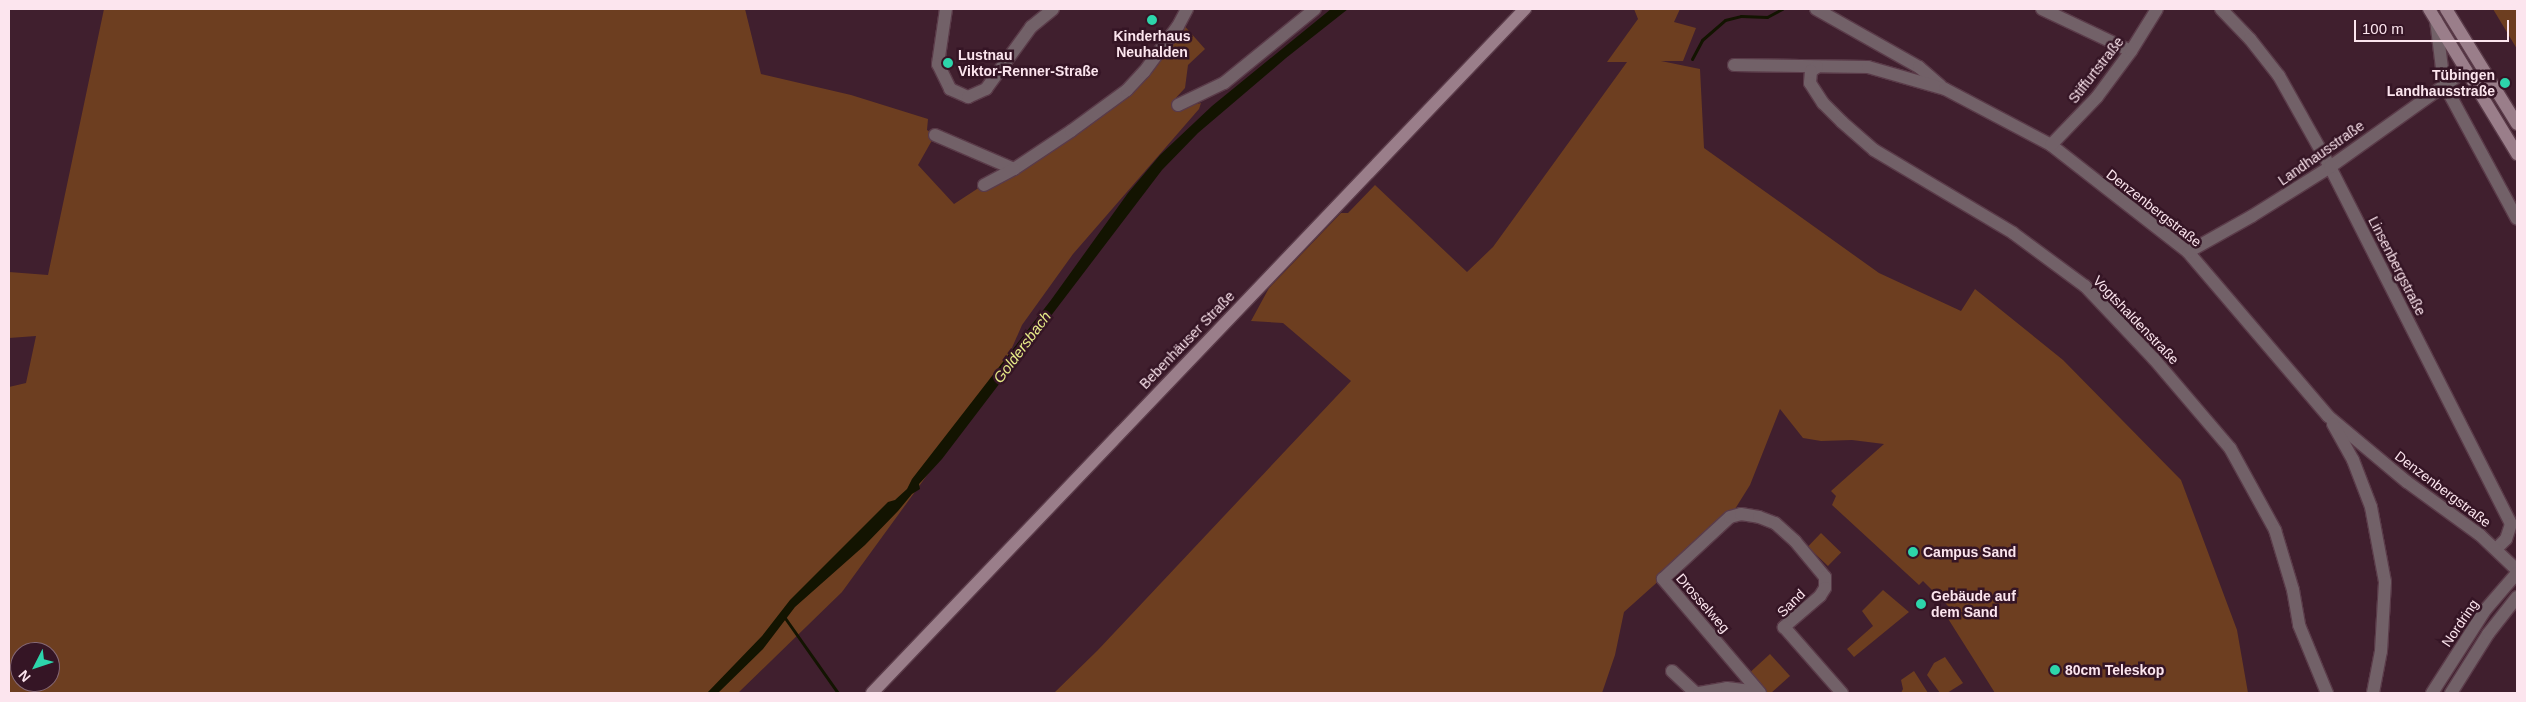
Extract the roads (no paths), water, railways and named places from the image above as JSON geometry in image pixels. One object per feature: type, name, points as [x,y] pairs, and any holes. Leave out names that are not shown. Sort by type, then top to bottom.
[{"type":"main road","name":"Bebenhäuser Straße","points":[[872,693],[1525,9]]},
{"type":"main road","points":[[2428,9],[2517,154]]},
{"type":"main road","points":[[2446,9],[2498,90],[2517,124]]},
{"type":"main road","points":[[2451,46],[2464,38]]},
{"type":"main road","points":[[2466,70],[2486,80],[2498,90]]},
{"type":"street","points":[[946,9],[938,64],[950,89],[968,97],[986,89],[1031,28],[1053,9]]},
{"type":"street","points":[[984,185],[1014,169],[1071,131],[1126,90],[1144,72],[1178,26],[1187,9]]},
{"type":"street","points":[[1178,104],[1224,83],[1315,9]]},
{"type":"street","points":[[1816,9],[1918,67],[1945,89]]},
{"type":"street","points":[[2042,9],[2131,51]]},
{"type":"street","name":"Stiffurtstraße","points":[[2051,145],[2097,97],[2131,51],[2158,9]]},
{"type":"street","name":"Linsenbergstraße","points":[[2221,9],[2250,39],[2279,76],[2330,167],[2511,524],[2506,539],[2496,549]]},
{"type":"street","points":[[2436,20],[2444,84],[2517,219]]},
{"type":"street","name":"Denzenbergstraße","points":[[1734,65],[1868,67],[1945,89],[2051,145],[2188,252],[2328,416],[2496,549],[2517,572]]},
{"type":"street","name":"Vogtshaldenstraße","points":[[1817,67],[1811,71],[1810,83],[1823,103],[1842,122],[1874,150],[2014,233],[2085,286],[2154,359],[2230,448],[2275,530],[2293,590],[2299,625],[2327,693]]},
{"type":"street","name":"Landhausstraße","points":[[2188,252],[2252,216],[2330,167],[2466,70]]},
{"type":"street","points":[[936,135],[1014,169]]},
{"type":"street","points":[[2328,416],[2353,460],[2371,507],[2385,582],[2381,651],[2373,693]]},
{"type":"street","points":[[2353,460],[2365,447]]},
{"type":"street","name":"Sand","points":[[1730,517],[1741,514],[1759,517],[1775,524],[1795,541],[1821,569],[1827,579],[1825,588],[1820,596],[1784,627],[1842,693]]},
{"type":"street","name":"Drosselweg","points":[[1730,517],[1663,578],[1760,692]]},
{"type":"street","name":"Nordring","points":[[2432,693],[2486,609],[2517,572]]},
{"type":"street","points":[[2451,693],[2488,634],[2517,598]]},
{"type":"street","points":[[1672,671],[1698,693],[1727,688],[1760,692]]},
{"type":"water","name":"Goldersbach","points":[[1331,9],[1348,9],[1286,58],[1198,133],[1162,170],[942,459],[919,484],[920,489],[912,494],[865,545],[795,607],[763,649],[718,693],[707,693],[762,636],[790,600],[888,502],[895,500],[907,489],[912,479],[1051,300],[1128,193],[1160,155],[1212,106]]},
{"type":"waterway","points":[[1692,59],[1702,40],[1725,20],[1741,16],[1767,17],[1782,9]]},
{"type":"waterway","points":[[785,618],[838,693]]},
{"type":"place","name":"Kinderhaus Neuhalden","points":[[1152,20]]},
{"type":"place","name":"Lustnau Viktor-Renner-Straße","points":[[948,63]]},
{"type":"place","name":"Tübingen Landhausstraße","points":[[2505,83]]},
{"type":"place","name":"Campus Sand","points":[[1913,552]]},
{"type":"place","name":"Gebäude auf dem Sand","points":[[1921,604]]},
{"type":"place","name":"80cm Teleskop","points":[[2055,670]]}]
